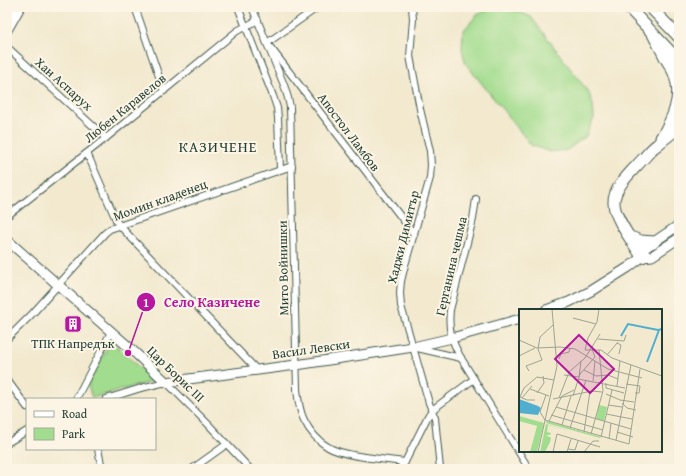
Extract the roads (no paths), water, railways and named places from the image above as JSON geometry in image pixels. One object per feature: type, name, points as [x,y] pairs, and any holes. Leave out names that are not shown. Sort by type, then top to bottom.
[{"type":"highway","points":[[628,7],[679,61]]},
{"type":"highway","points":[[650,7],[679,37]]},
{"type":"highway","points":[[642,257],[619,219],[615,210],[614,202],[615,195],[620,186],[656,145],[666,130],[676,105],[678,93],[676,77],[653,34]]},
{"type":"highway","points":[[656,145],[679,128]]},
{"type":"highway","points":[[630,237],[641,241],[654,242]]},
{"type":"street","points":[[8,7],[15,16]]},
{"type":"street","points":[[7,30],[20,7]]},
{"type":"street","points":[[136,7],[164,91]]},
{"type":"street","points":[[238,7],[277,108],[280,169]]},
{"type":"street","name":"Мито Войнишки","points":[[252,7],[288,98],[290,107],[296,365],[299,406],[311,431],[319,440],[330,448],[357,456],[404,462]]},
{"type":"street","points":[[267,43],[318,7]]},
{"type":"street","name":"Хаджи Димитър","points":[[412,7],[413,19],[410,56],[430,151],[431,165],[430,178],[405,265],[400,293],[401,306],[429,403],[435,418],[440,469]]},
{"type":"street","name":"Любен Каравелов","points":[[7,216],[106,138],[237,31],[258,20]]},
{"type":"street","name":"Апостол Ламбов","points":[[267,43],[414,234]]},
{"type":"street","name":"Хан Аспарух","points":[[7,47],[106,138]]},
{"type":"street","points":[[87,153],[120,226],[257,370]]},
{"type":"street","name":"Момин кладенец","points":[[7,337],[33,313],[110,229],[292,166]]},
{"type":"street","name":"Герганина чешма","points":[[452,338],[449,322],[450,310],[473,219],[476,199]]},
{"type":"street","points":[[549,309],[569,302],[591,291],[629,267],[642,257],[646,248],[679,224]]},
{"type":"street","points":[[642,257],[652,256],[679,238]]},
{"type":"street","name":"Цар Борис III","points":[[7,240],[166,382],[187,402],[250,469]]},
{"type":"street","name":"Васил Левски","points":[[109,398],[166,382],[296,365],[413,347],[519,319]]},
{"type":"street","points":[[77,398],[111,332]]},
{"type":"street","points":[[452,338],[461,358],[529,469]]},
{"type":"street","points":[[413,347],[461,358]]},
{"type":"street","points":[[400,469],[432,410],[474,379]]},
{"type":"street","points":[[7,380],[26,406]]},
{"type":"street","points":[[7,443],[26,432]]},
{"type":"street","points":[[192,469],[227,444]]},
{"type":"street","points":[[98,450],[102,469]]},
{"type":"place","name":"ТПК Напредък","points":[[73,324]]},
{"type":"place","name":"Село Казичене","points":[[128,353]]},
{"type":"district","name":"КАЗИЧЕНЕ","points":[[218,146]]}]
